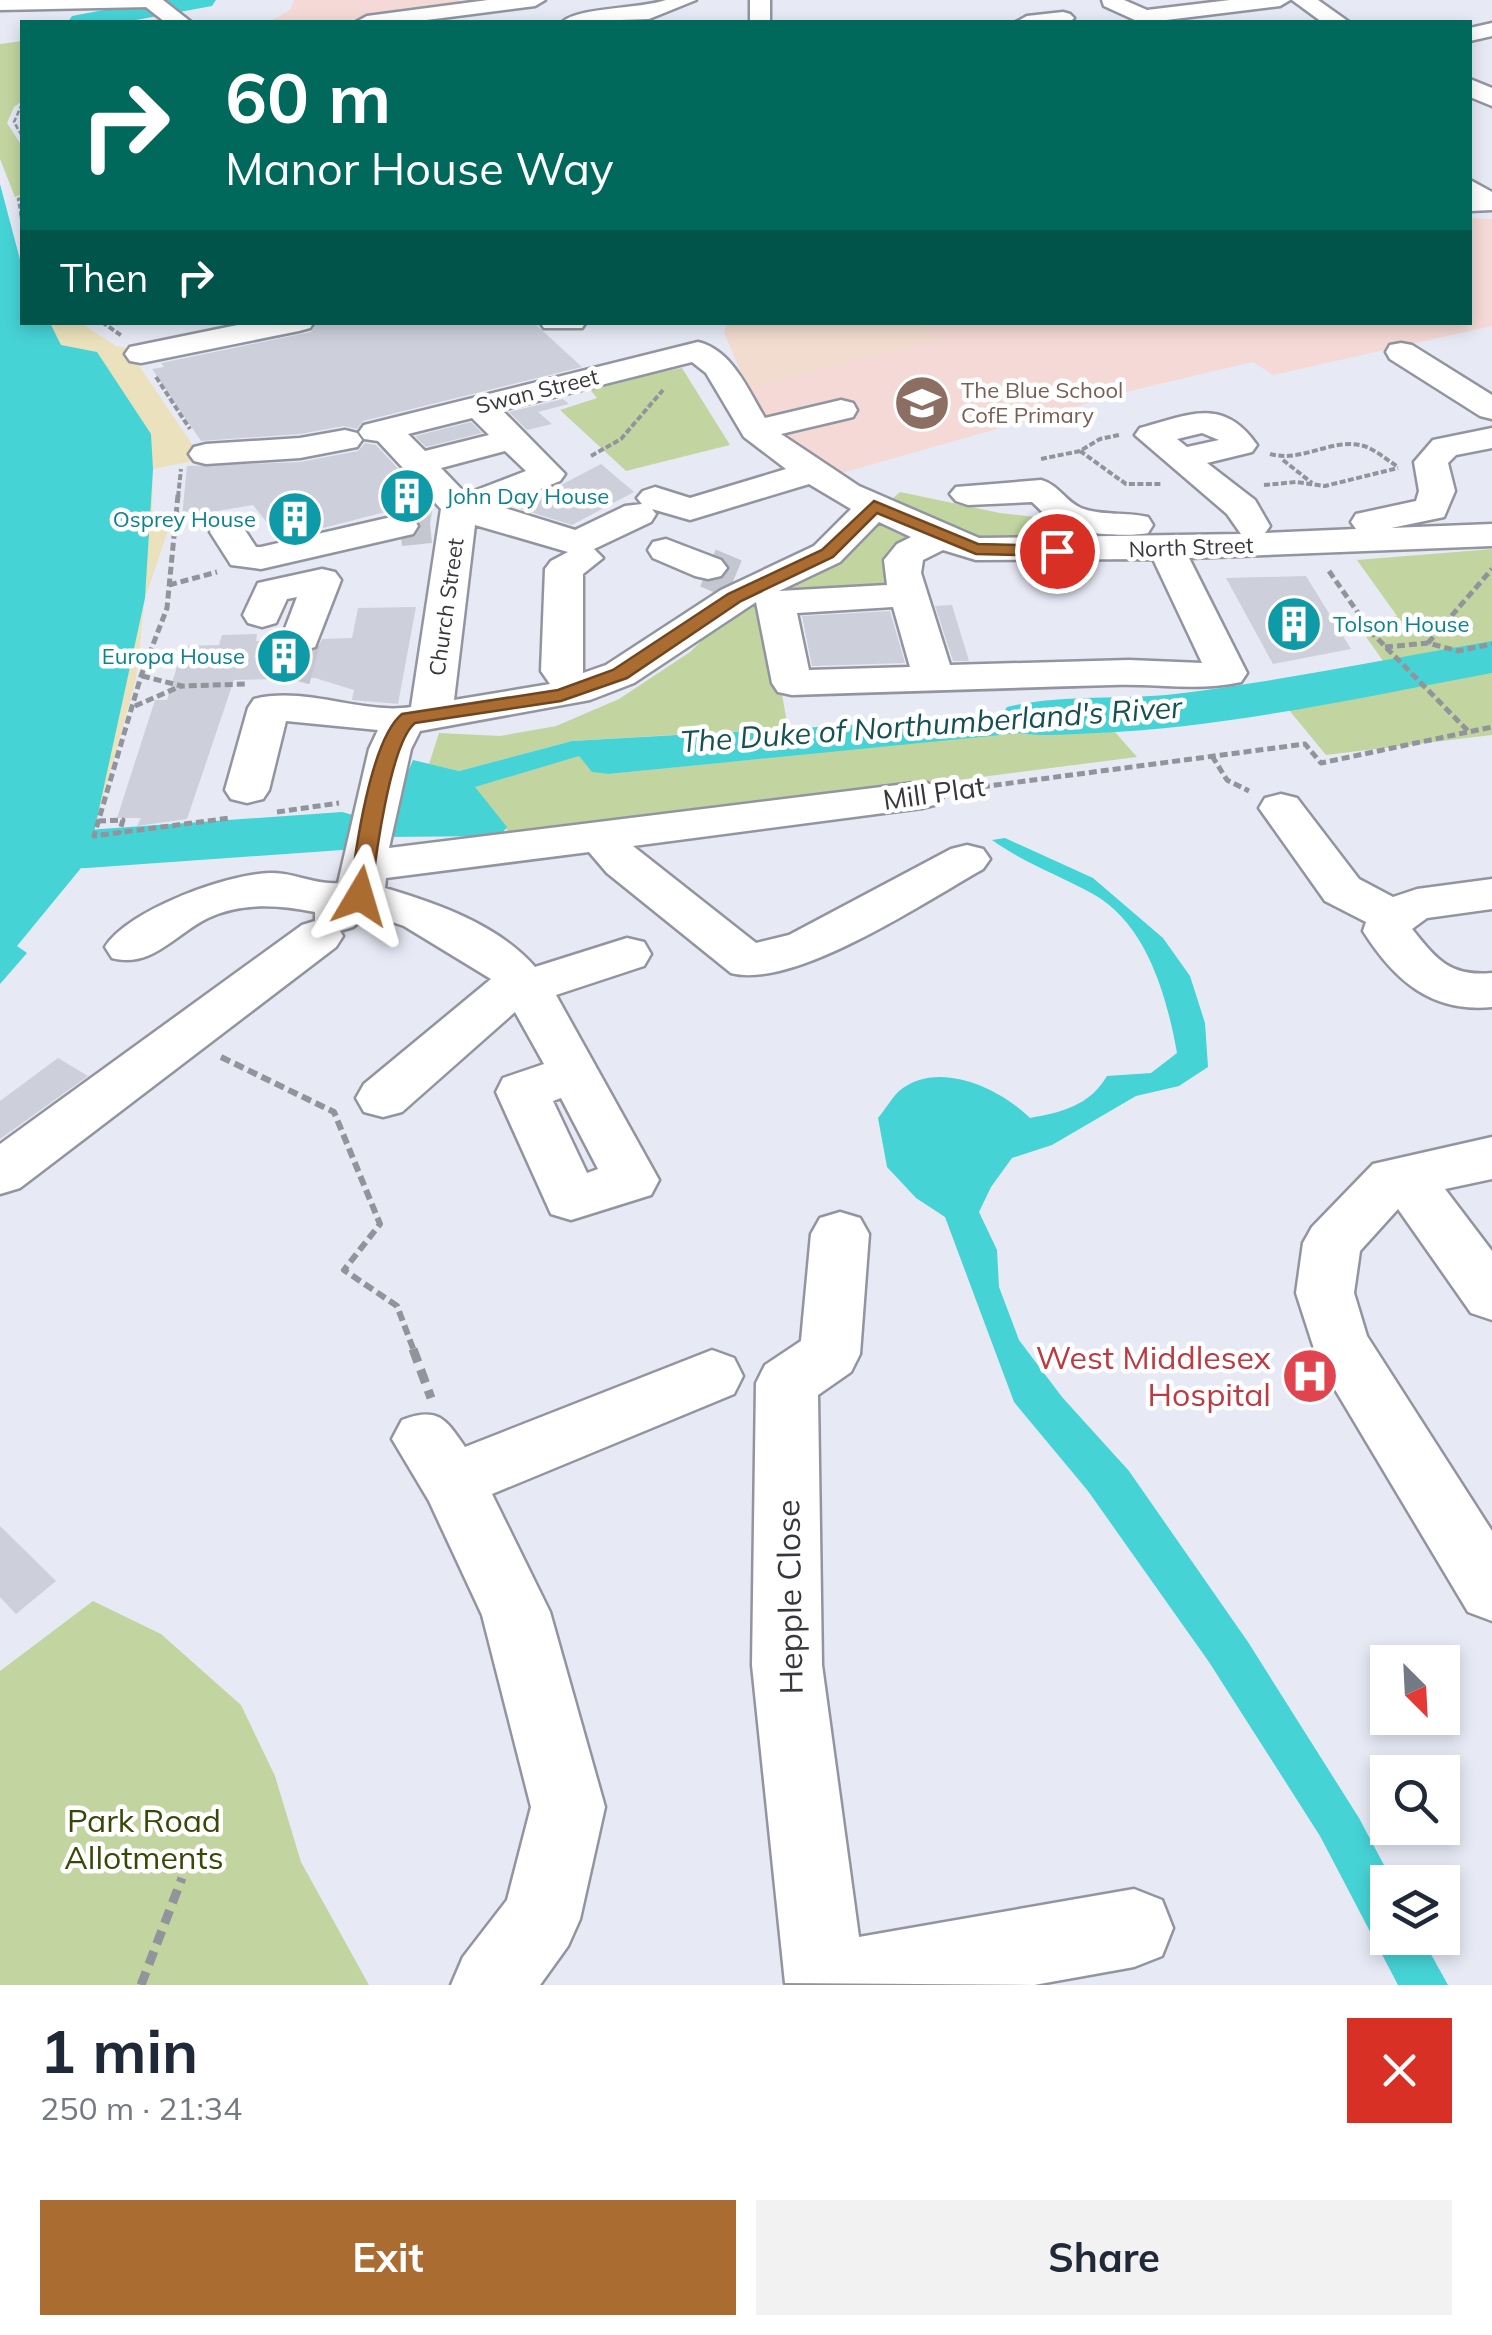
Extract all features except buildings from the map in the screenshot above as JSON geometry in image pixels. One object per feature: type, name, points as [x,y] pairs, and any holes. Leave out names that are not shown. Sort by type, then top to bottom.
[{"type":"main road","points":[[1306,2],[1334,20]]},
{"type":"street","points":[[402,20],[455,17],[536,0]]},
{"type":"street","points":[[639,19],[686,0]]},
{"type":"street","points":[[1115,16],[1144,17],[1280,0]]},
{"type":"street","points":[[1217,20],[1227,12],[1306,2]]},
{"type":"street","points":[[0,4],[159,9]]},
{"type":"street","points":[[1045,20],[1063,18]]},
{"type":"street","points":[[141,354],[284,325]]},
{"type":"street","name":"Swan Street","points":[[206,454],[342,454],[478,405],[700,337]]},
{"type":"street","name":"North Street","points":[[700,337],[756,430],[812,472],[874,506],[890,510],[940,538],[976,549],[998,552],[1166,548],[1492,535]]},
{"type":"street","points":[[1400,352],[1492,408]]},
{"type":"street","name":"Church Street","points":[[349,892],[383,787],[390,749],[417,718],[442,518],[548,474],[478,405]]},
{"type":"street","points":[[756,430],[842,410]]},
{"type":"street","points":[[1152,435],[1216,421],[1231,428],[1240,446],[1203,475]]},
{"type":"street","points":[[1152,435],[1242,508],[1252,526]]},
{"type":"street","points":[[968,494],[1041,491],[1071,518],[1149,527],[1386,522],[1431,509],[1437,492],[1431,462],[1445,447],[1492,438]]},
{"type":"street","points":[[342,454],[418,464],[512,439]]},
{"type":"street","points":[[418,464],[442,518]]},
{"type":"street","points":[[228,532],[244,558],[261,558],[442,518],[490,515],[578,543],[646,506],[690,509],[812,472]]},
{"type":"street","points":[[248,807],[269,708],[417,718],[494,708],[575,691],[620,674],[732,578],[828,554],[874,506]]},
{"type":"street","points":[[934,678],[902,560],[940,538]]},
{"type":"street","points":[[910,595],[774,603],[792,684],[1129,672],[1196,676],[1226,673],[1166,548]]},
{"type":"street","points":[[666,550],[732,578]]},
{"type":"street","points":[[575,691],[561,672],[564,569],[584,558]]},
{"type":"street","points":[[262,615],[272,590],[322,580],[295,659],[320,710]]},
{"type":"street","name":"Mill Plat","points":[[349,892],[600,836],[922,796]]},
{"type":"street","points":[[1281,808],[1342,890],[1392,916]]},
{"type":"street","points":[[600,836],[623,863],[748,961],[804,947],[967,859]]},
{"type":"street","points":[[129,947],[194,906],[270,888],[328,899],[349,892],[421,915],[504,962],[522,984],[575,1073]]},
{"type":"street","points":[[0,1173],[184,1039],[349,892]]},
{"type":"street","points":[[1492,894],[1417,904],[1392,916],[1387,930],[1416,968],[1444,990],[1473,994],[1492,990]]},
{"type":"street","points":[[383,1098],[522,984],[626,954]]},
{"type":"street","points":[[1492,1158],[1393,1180],[1332,1242],[1325,1293],[1339,1343],[1492,1590]]},
{"type":"street","points":[[1405,1176],[1492,1296]]},
{"type":"street","name":"Hepple Close","points":[[840,1234],[830,1354],[787,1383],[787,1665],[825,1984],[1134,1928]]},
{"type":"street","points":[[492,1985],[541,1919],[568,1807],[516,1612],[438,1460],[712,1376]]},
{"type":"path","points":[[20,106],[14,122],[20,132]]},
{"type":"path","points":[[141,354],[206,454],[182,461],[167,608],[141,676],[94,836],[248,807],[341,803]]},
{"type":"path","points":[[591,456],[621,439],[670,381]]},
{"type":"path","points":[[1024,462],[1080,451],[1100,439],[1141,430],[1152,435]]},
{"type":"path","points":[[1080,451],[1120,484],[1142,488],[1203,475],[1269,484],[1325,486],[1399,468],[1367,446],[1354,444],[1282,460]]},
{"type":"path","points":[[1240,446],[1282,460],[1314,485]]},
{"type":"path","points":[[1310,544],[1384,646],[1468,732]]},
{"type":"path","points":[[1428,643],[1492,569]]},
{"type":"path","points":[[1384,646],[1428,643],[1458,651],[1492,644]]},
{"type":"path","points":[[141,676],[182,686],[244,682],[320,710]]},
{"type":"path","points":[[134,706],[182,686]]},
{"type":"path","name":"Mill Plat","points":[[922,796],[1305,744],[1322,762],[1492,728]]},
{"type":"path","points":[[1212,756],[1227,780]]},
{"type":"path","points":[[98,821],[123,820],[119,833]]},
{"type":"path","points":[[184,1039],[334,1112],[380,1224],[344,1270],[397,1306],[435,1410],[438,1460]]},
{"type":"path","points":[[140,1985],[182,1878]]},
{"type":"shaded area","points":[[294,0],[458,0],[465,5],[349,20],[272,20],[290,10]]},
{"type":"shaded area","name":"The Blue School CofE Primary","points":[[1472,218],[1492,219],[1492,326],[1273,375],[1253,362],[1138,389],[838,474],[772,430],[748,389],[944,339],[919,325],[1472,325]]},
{"type":"shaded area","points":[[726,325],[920,325],[945,339],[748,389],[724,333]]},
{"type":"green space","points":[[20,41],[20,102],[7,123],[20,143],[20,195],[15,197],[0,159],[0,44]]},
{"type":"green space","points":[[682,368],[730,445],[626,471],[560,410],[597,398],[587,386]]},
{"type":"green space","points":[[900,492],[1000,513],[1103,525],[1115,538],[984,541],[893,498]]},
{"type":"green space","points":[[889,524],[918,539],[884,590],[765,599],[788,728],[572,741],[459,771],[429,764],[439,733],[500,736],[556,726],[619,699],[690,652],[727,616],[871,527]]},
{"type":"green space","points":[[1492,549],[1492,735],[1326,755],[1284,704],[1120,726],[1116,703],[1226,695],[1260,683],[1383,661],[1355,621],[1397,616],[1357,560]]},
{"type":"green space","points":[[1107,723],[1137,757],[512,837],[474,787],[579,755],[609,774]]},
{"type":"green space","name":"Park Road Allotments","points":[[93,1601],[161,1634],[241,1705],[275,1776],[301,1862],[369,1985],[0,1985],[0,1671]]},
{"type":"sand","points":[[0,190],[20,263],[20,325],[84,325],[116,346],[127,348],[199,460],[153,469],[152,515],[171,522],[145,598],[136,679],[94,832],[2,372]]},
{"type":"water","points":[[0,184],[20,259],[20,325],[51,325],[61,345],[97,352],[151,434],[153,469],[145,598],[94,832],[81,868],[17,946],[27,953],[0,984]]},
{"type":"water","points":[[1117,710],[1121,721],[1071,728],[609,774],[592,772],[579,756],[475,787],[507,827],[500,836],[386,837],[384,828],[413,760],[459,771],[572,741]]},
{"type":"water","points":[[1005,838],[1093,878],[1163,938],[1190,976],[1205,1023],[1208,1067],[1179,1086],[1136,1096],[1052,1145],[1012,1158],[979,1212],[997,1250],[999,1287],[1019,1340],[1062,1397],[1129,1471],[1248,1642],[1359,1818],[1384,1865],[1370,1865],[1370,1932],[1320,1836],[1209,1662],[1088,1491],[1014,1402],[945,1217],[916,1198],[887,1167],[878,1118],[898,1092],[913,1082],[949,1077],[967,1081],[1002,1096],[1030,1118],[1083,1101],[1107,1076],[1151,1073],[1177,1053],[1152,964],[1128,924],[1093,894],[992,840]]},
{"type":"water","points":[[1382,1955],[1431,1955],[1448,1985],[1398,1985]]},
{"type":"waterway","points":[[93,20],[202,0]]},
{"type":"waterway","name":"The Duke of Northumberland's River","points":[[1027,719],[1147,714],[1222,705],[1492,657]]},
{"type":"waterway","name":"The Duke of Northumberland's River","points":[[0,851],[87,849],[342,831]]},
{"type":"tunnel","points":[[400,526],[430,523]]},
{"type":"tunnel","points":[[708,568],[734,579]]},
{"type":"tunnel","points":[[290,679],[301,639]]},
{"type":"place","name":"The Blue School CofE Primary","points":[[922,403]]},
{"type":"place","name":"John Day House","points":[[407,496]]},
{"type":"place","name":"Osprey House","points":[[295,519]]},
{"type":"place","name":"Tolson House","points":[[1294,624]]},
{"type":"place","name":"Europa House","points":[[284,656]]},
{"type":"place","name":"West Middlesex Hospital","points":[[1310,1376]]},
{"type":"route","points":[[360,896],[367,845],[390,749],[399,726],[409,718],[561,695],[620,674],[734,598],[828,554],[874,506],[890,510],[940,538],[976,549],[1057,551]]}]
